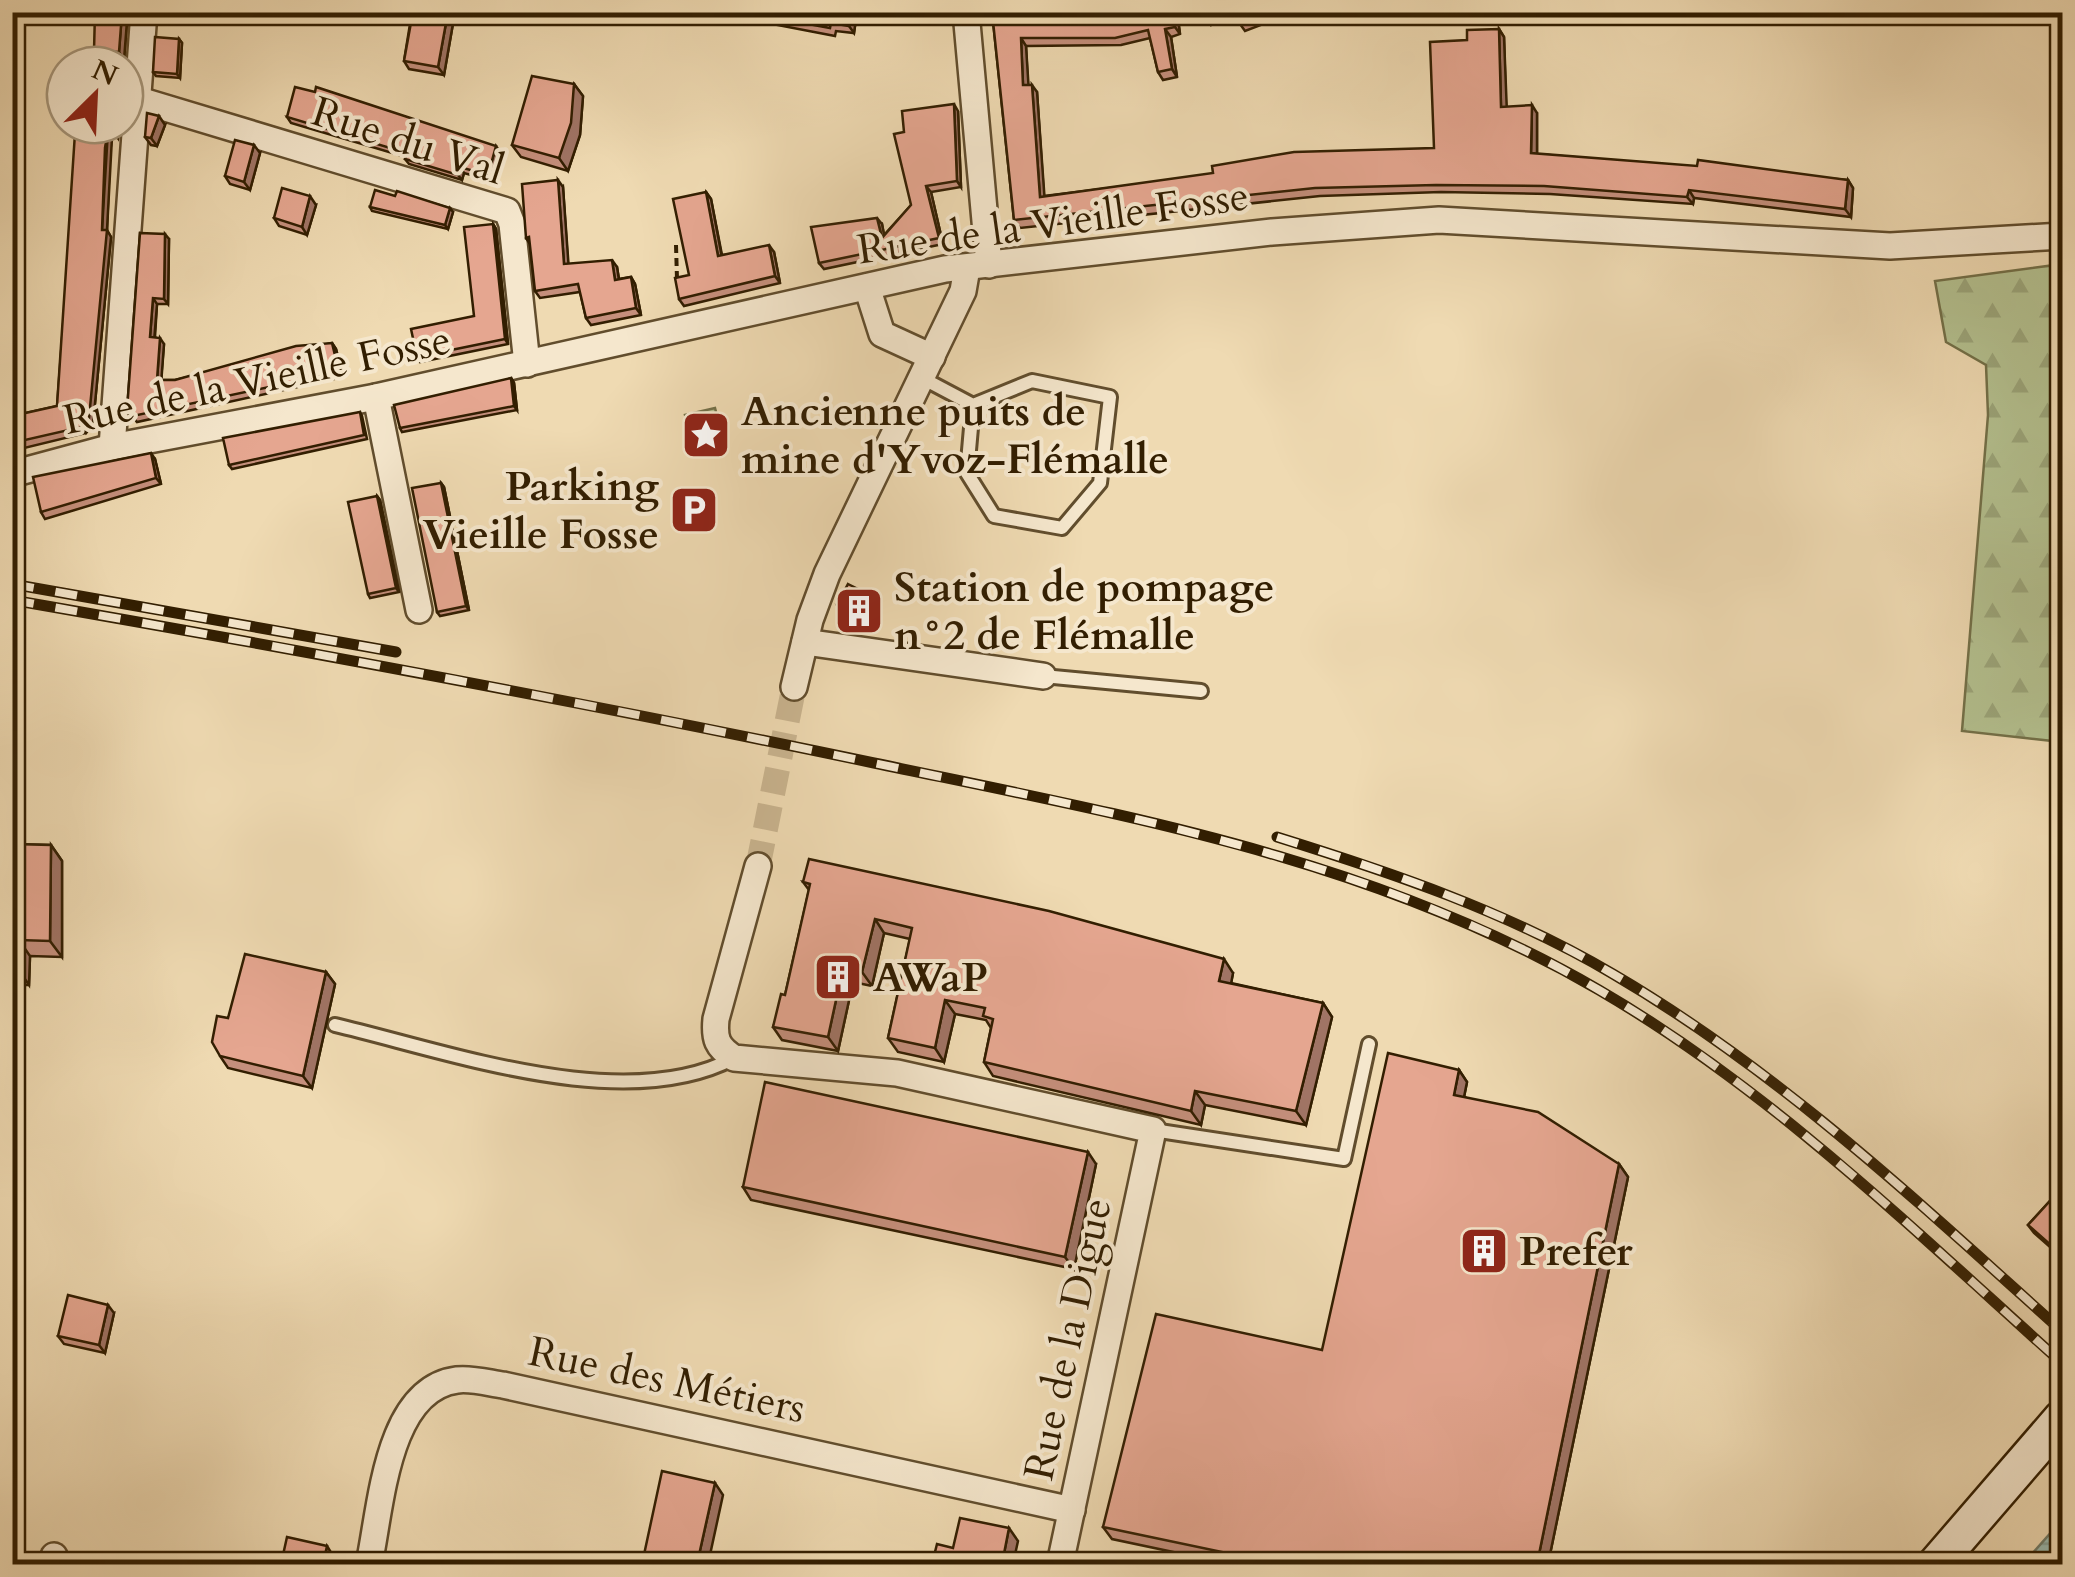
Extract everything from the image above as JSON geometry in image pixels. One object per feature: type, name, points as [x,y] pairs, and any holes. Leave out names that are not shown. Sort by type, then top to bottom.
[{"type":"main road","points":[[1936,1564],[2062,1418]]},
{"type":"main road","points":[[1966,1564],[2062,1452]]},
{"type":"street","points":[[142,45],[144,12]]},
{"type":"street","points":[[794,687],[827,574],[978,266],[966,12]]},
{"type":"street","name":"Rue du Val","points":[[145,102],[507,210],[512,224],[526,364]]},
{"type":"street","points":[[112,447],[135,145]]},
{"type":"street","name":"Rue de la Vieille Fosse","points":[[12,474],[112,447],[376,397],[867,287],[978,266],[1272,232],[1439,220],[1890,246],[2062,236]]},
{"type":"street","points":[[867,287],[882,334],[927,368]]},
{"type":"street","points":[[376,397],[420,610]]},
{"type":"street","points":[[805,642],[1044,676]]},
{"type":"street","points":[[758,866],[716,1019],[714,1037],[720,1050],[734,1058],[897,1073],[1153,1130]]},
{"type":"street","name":"Rue de la Digue","points":[[1060,1564],[1153,1130]]},
{"type":"street","name":"Rue des Métiers","points":[[369,1564],[400,1422],[416,1400],[458,1380],[503,1385],[1072,1510]]},
{"type":"lane","points":[[927,368],[973,405]]},
{"type":"lane","points":[[1032,382],[1110,397],[1100,483],[1062,528],[994,516],[967,474],[973,405],[1032,382]]},
{"type":"lane","points":[[1044,676],[1201,691]]},
{"type":"lane","points":[[335,1026],[576,1081],[643,1082],[690,1076],[734,1058]]},
{"type":"lane","points":[[1153,1130],[1344,1159],[1369,1044]]},
{"type":"path","points":[[676,245],[678,286],[687,328]]},
{"type":"green space","points":[[2062,264],[2062,742],[1962,731],[1988,415],[1986,365],[1946,342],[1935,281]]},
{"type":"green space","points":[[715,408],[724,443],[693,451],[685,415]]},
{"type":"water","points":[[2062,1520],[2062,1564],[2023,1564]]},
{"type":"building","points":[[95,12],[122,13],[120,45],[94,45]]},
{"type":"building","points":[[383,12],[448,12],[438,67],[404,61],[412,17]]},
{"type":"building","points":[[743,12],[851,12],[849,26],[831,23],[830,28]]},
{"type":"building","points":[[992,12],[1173,12],[1175,27],[1165,29],[1172,69],[1158,72],[1148,30],[1115,38],[1021,38],[1023,85],[1032,85],[1040,197],[1213,173],[1212,166],[1294,152],[1434,148],[1430,42],[1467,40],[1467,30],[1499,29],[1501,107],[1532,105],[1531,153],[1697,166],[1698,160],[1848,180],[1845,209],[1689,190],[1687,197],[1544,186],[1436,185],[1315,188],[1014,220]]},
{"type":"building","points":[[1237,12],[1270,12],[1240,24]]},
{"type":"building","points":[[155,37],[179,39],[177,74],[153,72]]},
{"type":"building","points":[[532,76],[574,84],[571,123],[559,158],[512,145]]},
{"type":"building","points":[[295,87],[315,92],[316,87],[496,146],[488,175],[460,167],[458,175],[405,159],[407,153],[287,117]]},
{"type":"building","points":[[954,104],[957,181],[926,186],[939,238],[819,263],[811,227],[877,218],[882,238],[911,205],[894,134],[904,132],[902,111]]},
{"type":"building","points":[[147,113],[159,116],[151,138],[145,137]]},
{"type":"building","points":[[235,140],[254,145],[244,182],[225,176]]},
{"type":"building","points":[[74,145],[106,145],[102,230],[107,230],[89,418],[82,427],[12,443],[12,416],[57,406]]},
{"type":"building","points":[[558,180],[564,264],[612,260],[615,280],[631,277],[636,308],[586,318],[578,284],[535,291],[522,184]]},
{"type":"building","points":[[282,188],[310,196],[302,227],[274,218]]},
{"type":"building","points":[[375,190],[395,196],[397,191],[450,208],[445,225],[370,207]]},
{"type":"building","points":[[706,192],[718,256],[769,245],[775,276],[679,299],[675,278],[689,275],[673,199]]},
{"type":"building","points":[[493,224],[505,339],[417,357],[411,329],[474,316],[464,227]]},
{"type":"building","points":[[140,233],[165,234],[164,299],[153,298],[150,337],[160,338],[157,380],[175,380],[296,346],[332,343],[339,372],[133,416],[127,410]]},
{"type":"building","points":[[511,378],[514,406],[400,428],[394,405]]},
{"type":"building","points":[[360,412],[364,435],[229,465],[223,438]]},
{"type":"building","points":[[151,453],[156,478],[41,512],[33,477]]},
{"type":"building","points":[[441,483],[466,606],[437,612],[412,488]]},
{"type":"building","points":[[377,496],[396,588],[368,594],[348,502]]},
{"type":"building","points":[[848,584],[864,592],[853,613],[837,605]]},
{"type":"building","points":[[12,844],[51,845],[50,941],[19,940],[18,969],[12,969]]},
{"type":"building","points":[[809,859],[1049,911],[1224,959],[1219,981],[1323,1003],[1296,1111],[1195,1091],[1191,1111],[984,1062],[993,1019],[983,1016],[985,1008],[945,1000],[935,1048],[888,1038],[912,928],[875,919],[862,972],[843,968],[828,1037],[773,1027],[781,994],[785,995],[810,884],[803,882]]},
{"type":"building","points":[[245,954],[326,972],[303,1076],[220,1056],[212,1042],[217,1016],[228,1018]]},
{"type":"building","name":"Prefer","points":[[1388,1053],[1459,1070],[1454,1095],[1538,1112],[1619,1164],[1537,1564],[1279,1564],[1103,1527],[1156,1314],[1322,1350]]},
{"type":"building","points":[[765,1082],[1088,1152],[1065,1257],[743,1187]]},
{"type":"building","points":[[2049,1202],[2062,1214],[2062,1237],[2053,1247],[2028,1225]]},
{"type":"building","points":[[68,1295],[108,1305],[99,1345],[58,1336]]},
{"type":"building","points":[[662,1471],[715,1483],[697,1564],[642,1564]]},
{"type":"building","points":[[960,1518],[1009,1528],[1002,1564],[932,1564],[937,1544],[953,1548]]},
{"type":"building","points":[[287,1537],[327,1546],[323,1564],[281,1564]]},
{"type":"building","points":[[430,1559],[457,1564],[429,1564]]},
{"type":"tunnel","points":[[758,866],[794,687]]},
{"type":"railway","points":[[12,584],[396,652]]},
{"type":"railway","points":[[12,600],[551,698],[1062,802],[1246,847],[1426,906],[1599,990],[1723,1072],[1840,1164],[2062,1363]]},
{"type":"railway","points":[[1277,837],[1491,913],[1573,952],[1674,1012],[1846,1141],[2062,1331]]},
{"type":"place","name":"Ancienne puits de mine d'Yvoz-Flémalle","points":[[706,435]]},
{"type":"place","name":"Parking Vieille Fosse","points":[[694,510]]},
{"type":"place","name":"Station de pompage n°2 de Flémalle","points":[[859,611]]},
{"type":"place","name":"AWaP","points":[[838,977]]},
{"type":"place","name":"Prefer","points":[[1484,1251]]}]
